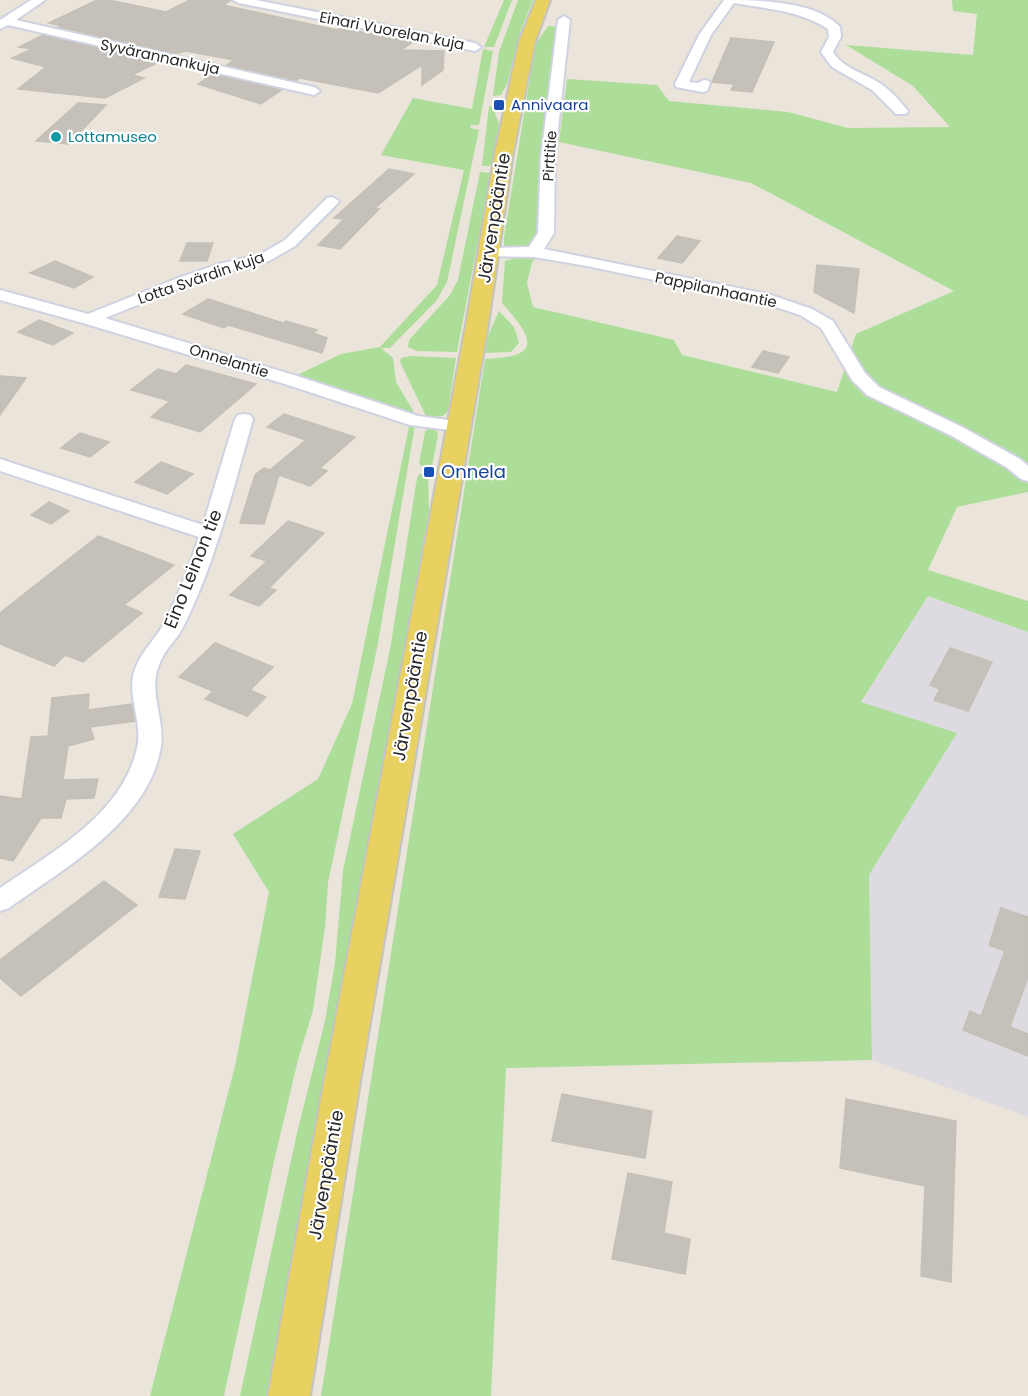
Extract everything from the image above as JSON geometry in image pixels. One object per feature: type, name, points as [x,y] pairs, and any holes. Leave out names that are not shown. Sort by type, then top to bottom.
[{"type":"main road","name":"Järvenpääntie","points":[[289,1396],[517,88],[527,42],[543,0]]},
{"type":"street","points":[[3,23],[39,0]]},
{"type":"street","name":"Einari Vuorelan kuja","points":[[239,0],[475,46]]},
{"type":"street","points":[[704,84],[702,88],[681,84],[705,34],[730,0]]},
{"type":"street","points":[[736,0],[769,5],[823,19],[834,27],[835,37],[827,52],[830,59],[840,68],[864,78],[881,89],[901,111]]},
{"type":"street","name":"Pirttitie","points":[[534,252],[546,233],[548,157],[564,20]]},
{"type":"street","name":"Syvärannankuja","points":[[3,23],[314,91]]},
{"type":"street","name":"Lotta Svärdin kuja","points":[[89,319],[205,274],[264,258],[290,243],[332,201]]},
{"type":"street","name":"Pappilanhaantie","points":[[489,253],[534,252],[768,299],[806,312],[827,325],[858,376],[873,391],[956,431],[1013,463],[1028,475]]},
{"type":"street","name":"Onnelantie","points":[[0,295],[89,319],[291,380],[416,421],[457,426]]},
{"type":"street","name":"Eino Leinon tie","points":[[0,901],[74,848],[107,820],[139,781],[150,747],[150,717],[144,687],[145,672],[152,657],[175,624],[210,534],[244,419]]},
{"type":"street","points":[[0,465],[210,534]]},
{"type":"shaded area","points":[[928,596],[1028,632],[1028,1117],[872,1060],[869,875],[957,733],[861,703]]},
{"type":"green space","points":[[504,0],[512,0],[494,47],[484,47]]},
{"type":"green space","points":[[518,0],[533,0],[520,33],[507,84],[501,95],[493,96],[499,52]]},
{"type":"green space","points":[[952,0],[1028,0],[1028,492],[957,507],[928,570],[1028,601],[1028,632],[928,596],[861,702],[957,733],[869,875],[872,1060],[506,1068],[491,1396],[321,1396],[485,359],[517,354],[524,350],[527,344],[521,327],[502,303],[505,261],[523,256],[539,256],[532,262],[527,283],[533,307],[674,340],[682,355],[837,392],[856,334],[954,291],[751,183],[559,142],[567,79],[657,85],[669,101],[788,112],[848,128],[950,127],[913,86],[846,45],[973,55],[977,14],[953,11]]},
{"type":"green space","points":[[548,26],[558,27],[538,239],[531,248],[509,249],[504,246],[504,237],[533,59],[537,42]]},
{"type":"green space","points":[[483,49],[493,51],[479,125],[470,125],[471,128],[479,130],[447,282],[437,300],[390,348],[381,348],[393,358],[396,382],[415,414],[412,415],[349,392],[293,377],[341,354],[380,347],[437,285],[464,170],[381,155],[413,98],[472,109]]},
{"type":"green space","points":[[489,106],[496,107],[495,114],[499,123],[492,166],[482,166]]},
{"type":"green space","points":[[480,172],[491,173],[457,352],[417,351],[408,347],[409,340],[450,295],[458,280]]},
{"type":"green space","points":[[499,311],[514,327],[519,343],[511,352],[485,353],[489,333]]},
{"type":"green space","points":[[411,356],[456,358],[448,411],[443,416],[427,418],[400,362],[401,358]]},
{"type":"green space","points":[[410,422],[415,425],[378,643],[328,883],[325,927],[313,1010],[298,1060],[275,1157],[224,1396],[150,1396],[235,1066],[269,892],[233,834],[318,779],[352,704]]},
{"type":"green space","points":[[428,428],[437,431],[438,435],[432,466],[421,466],[419,463],[425,432]]},
{"type":"green space","points":[[428,474],[429,511],[266,1396],[240,1396],[297,1133],[325,1021],[335,963],[343,871],[391,644],[416,484],[418,475]]},
{"type":"building","points":[[97,0],[109,0],[166,12],[190,0],[231,0],[223,5],[337,30],[341,28],[413,42],[401,50],[444,51],[443,70],[422,85],[422,65],[378,93],[300,78],[295,81],[227,65],[234,60],[186,51],[175,54],[49,23]]},
{"type":"building","points":[[43,35],[159,62],[132,75],[144,78],[105,98],[18,89],[46,67],[12,58],[32,49],[19,47]]},
{"type":"building","points":[[731,38],[774,42],[752,92],[731,90],[734,84],[712,82]]},
{"type":"building","points":[[213,74],[281,90],[261,104],[198,84]]},
{"type":"building","points":[[78,103],[106,105],[69,144],[36,141]]},
{"type":"building","points":[[389,169],[414,174],[374,209],[379,209],[340,249],[318,245],[344,219],[334,218]]},
{"type":"building","points":[[677,236],[700,241],[682,263],[658,258]]},
{"type":"building","points":[[187,243],[213,243],[207,261],[180,261]]},
{"type":"building","points":[[55,261],[93,277],[74,288],[30,273]]},
{"type":"building","points":[[817,265],[859,269],[854,313],[814,292]]},
{"type":"building","points":[[208,299],[283,323],[286,321],[317,330],[313,333],[327,338],[322,353],[228,325],[224,328],[183,314]]},
{"type":"building","points":[[39,320],[73,333],[53,345],[18,332]]},
{"type":"building","points":[[763,351],[789,357],[778,373],[752,367]]},
{"type":"building","points":[[186,365],[256,384],[200,432],[151,417],[170,401],[131,390],[158,369],[176,374]]},
{"type":"building","points":[[0,376],[26,378],[0,415]]},
{"type":"building","points":[[284,414],[355,437],[320,468],[327,471],[310,486],[279,475],[264,524],[240,523],[255,475],[264,468],[270,470],[306,440],[267,427]]},
{"type":"building","points":[[80,433],[109,442],[90,457],[61,448]]},
{"type":"building","points":[[161,462],[193,474],[167,494],[135,482]]},
{"type":"building","points":[[49,502],[69,511],[51,524],[31,515]]},
{"type":"building","points":[[288,521],[324,533],[269,588],[276,590],[259,606],[230,595],[267,561],[251,556]]},
{"type":"building","points":[[98,536],[174,565],[124,605],[142,613],[83,662],[65,655],[54,666],[0,644],[0,613]]},
{"type":"building","points":[[215,643],[273,667],[250,690],[266,697],[247,716],[205,699],[213,691],[179,677]]},
{"type":"building","points":[[950,648],[992,662],[968,711],[934,700],[940,689],[930,685]]},
{"type":"building","points":[[89,694],[88,710],[132,704],[135,721],[90,727],[94,739],[68,746],[63,780],[98,779],[94,798],[66,799],[61,818],[41,818],[13,861],[0,858],[0,796],[22,799],[31,737],[48,736],[52,698]]},
{"type":"building","points":[[175,849],[200,851],[185,899],[159,897]]},
{"type":"building","points":[[104,881],[137,905],[21,996],[0,978],[0,960]]},
{"type":"building","points":[[1001,908],[1028,917],[1028,977],[1010,1027],[1028,1034],[1028,1056],[963,1030],[970,1011],[981,1016],[1005,951],[989,945]]},
{"type":"building","points":[[562,1094],[652,1111],[645,1158],[552,1141]]},
{"type":"building","points":[[846,1099],[956,1121],[951,1282],[921,1276],[925,1186],[840,1168]]},
{"type":"building","points":[[628,1173],[672,1182],[664,1233],[690,1239],[685,1274],[612,1259]]},
{"type":"place","name":"Annivaara","points":[[499,105]]},
{"type":"place","name":"Lottamuseo","points":[[56,137]]},
{"type":"place","name":"Onnela","points":[[429,472]]}]
